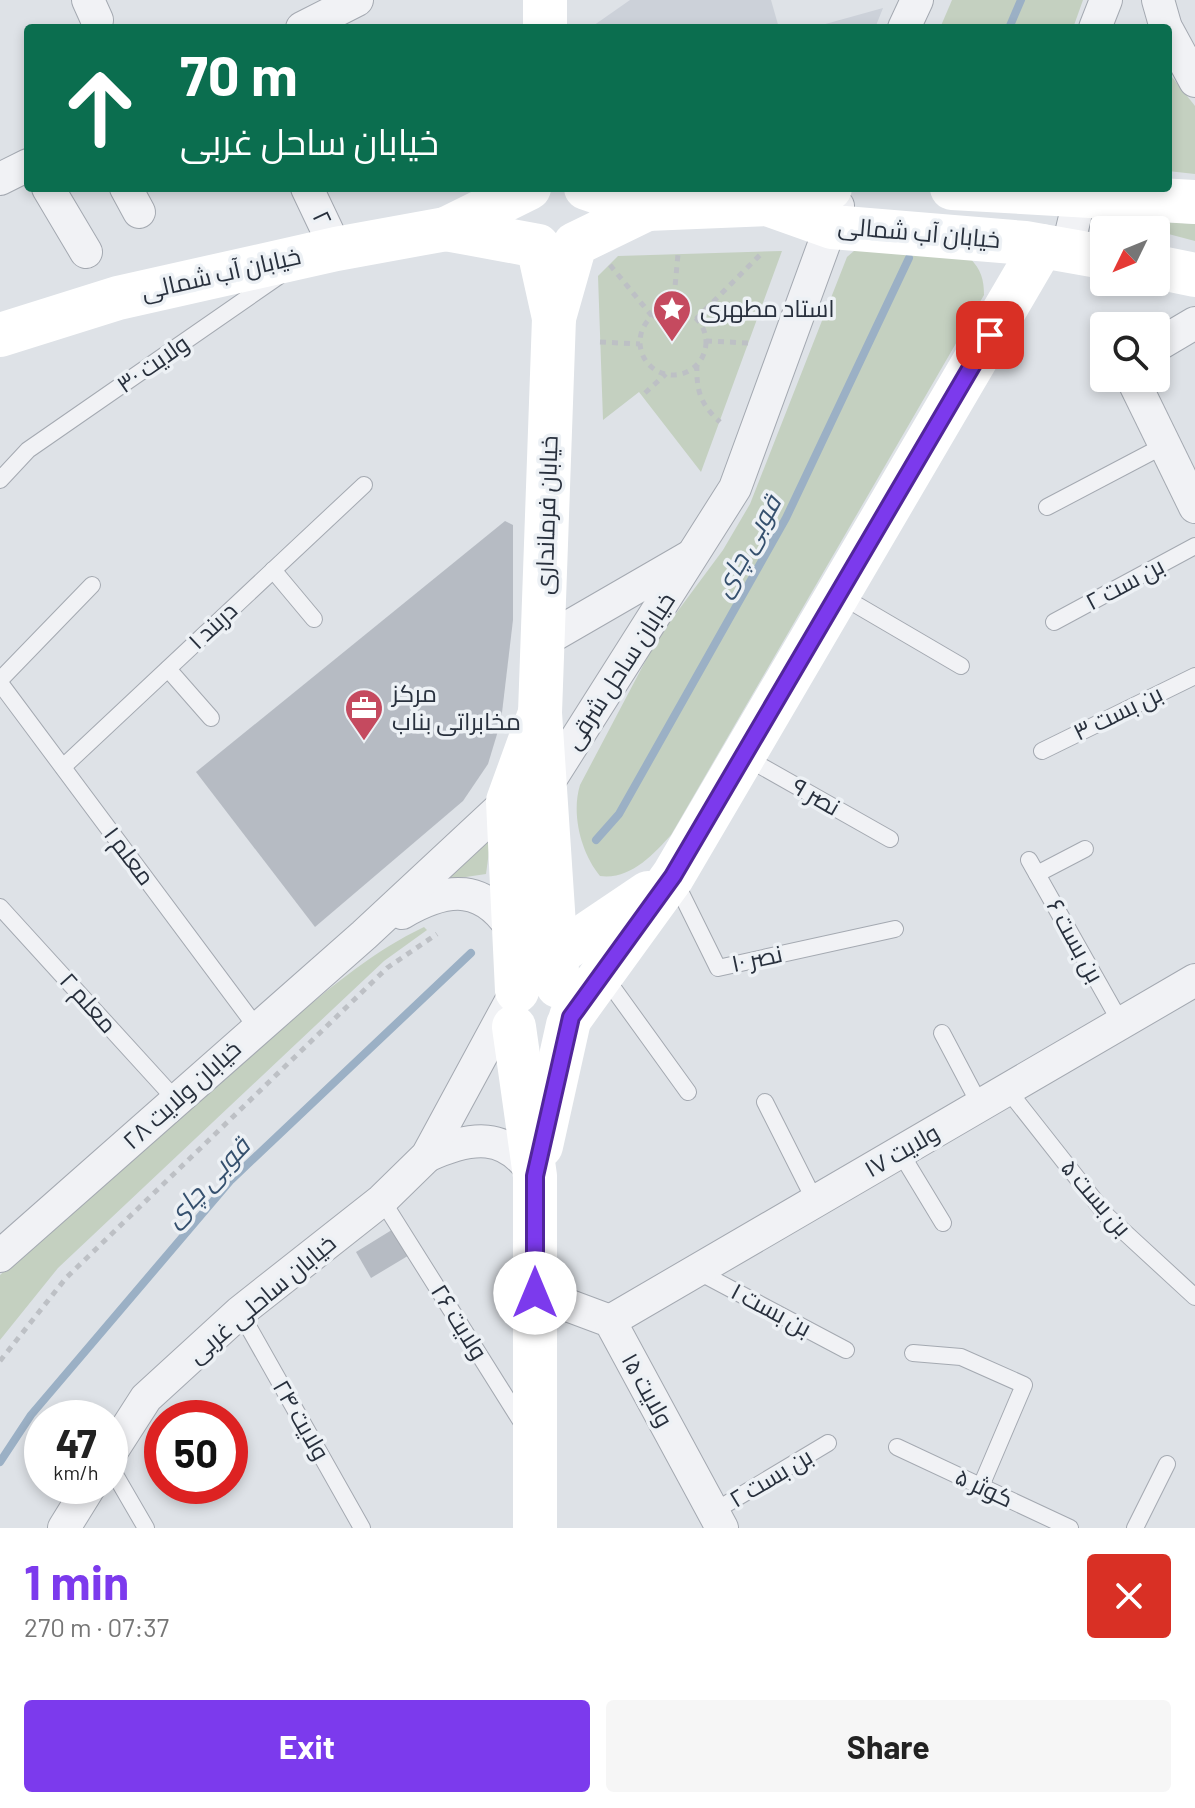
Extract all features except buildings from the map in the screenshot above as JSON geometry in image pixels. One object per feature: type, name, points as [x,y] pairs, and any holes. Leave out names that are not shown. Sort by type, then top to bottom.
[{"type":"main road","name":"خیابان آب شمالی","points":[[0,335],[118,298],[324,251],[446,229],[522,192]]},
{"type":"main road","name":"خیابان فرمانداری","points":[[527,192],[519,214],[524,233],[574,252],[554,318],[540,713],[527,795],[515,934],[542,1000]]},
{"type":"main road","points":[[574,252],[589,226],[591,214],[589,202],[582,192]]},
{"type":"main road","name":"خیابان آب شمالی","points":[[598,192],[647,209],[835,201],[1060,249]]},
{"type":"main road","name":"خیابان آب شمالی","points":[[1071,192],[1195,202]]},
{"type":"main road","name":"خیابان آب شمالی","points":[[446,229],[574,252],[647,209]]},
{"type":"main road","points":[[542,1000],[603,974],[673,876],[838,594],[1060,249]]},
{"type":"main road","points":[[1170,270],[1195,275]]},
{"type":"main road","name":"خیابان فرمانداری","points":[[527,795],[542,1000],[535,1176],[535,1528]]},
{"type":"main road","points":[[542,1000],[673,876]]},
{"type":"street","points":[[310,24],[357,0]]},
{"type":"street","points":[[906,24],[917,0]]},
{"type":"street","points":[[1097,24],[1106,0]]},
{"type":"street","points":[[1139,24],[1145,0]]},
{"type":"street","points":[[1158,0],[1165,24]]},
{"type":"street","points":[[1172,39],[1195,81]]},
{"type":"street","points":[[0,179],[24,167]]},
{"type":"street","points":[[50,192],[86,252]]},
{"type":"street","name":"۲","points":[[308,192],[324,251]]},
{"type":"street","points":[[1059,192],[1060,249]]},
{"type":"street","name":"خیابان آب شمالی","points":[[1059,192],[1060,249]]},
{"type":"street","name":"خیابان ساحل شرقی","points":[[527,795],[695,554],[735,488],[835,201]]},
{"type":"street","points":[[1170,338],[1195,323]]},
{"type":"street","points":[[1139,392],[1195,507]]},
{"type":"street","name":"خیابان ساحل شرقی","points":[[542,642],[695,554]]},
{"type":"street","name":"خیابان ولایت ۲۸","points":[[0,1255],[527,795]]},
{"type":"street","name":"خیابان ولایت ۲۸","points":[[364,935],[425,900],[448,893],[472,896],[494,906],[515,934]]},
{"type":"street","name":"ولایت ۱۷","points":[[610,1321],[1195,980]]},
{"type":"street","name":"خیابان ساحلی غربی","points":[[128,1426],[146,1398],[240,1312],[382,1200],[427,1156],[542,1000]]},
{"type":"street","name":"خیابان ساحلی غربی","points":[[427,1156],[452,1145],[476,1141],[499,1144],[523,1157],[535,1176]]},
{"type":"street","points":[[535,1293],[610,1321]]},
{"type":"street","name":"ولایت ۱۵","points":[[610,1321],[718,1520]]},
{"type":"street","points":[[64,1528],[79,1504]]},
{"type":"lane","name":"ولایت ۳۰","points":[[0,480],[28,450],[324,251]]},
{"type":"lane","points":[[1047,507],[1165,445]]},
{"type":"lane","name":"دربند ۱","points":[[63,767],[364,485]]},
{"type":"lane","name":"بن ست ۲","points":[[1054,622],[1195,546]]},
{"type":"lane","points":[[273,570],[314,619]]},
{"type":"lane","points":[[0,681],[92,585]]},
{"type":"lane","points":[[838,594],[961,666]]},
{"type":"lane","points":[[168,669],[211,718]]},
{"type":"lane","name":"بن بست ۳","points":[[1042,751],[1195,676]]},
{"type":"lane","name":"معلم ۱","points":[[0,681],[257,1028]]},
{"type":"lane","name":"نصر ۹","points":[[743,756],[890,839]]},
{"type":"lane","name":"بن بست ۶","points":[[1085,849],[1033,867],[1121,1023]]},
{"type":"lane","name":"نصر ۱۰","points":[[673,876],[718,968],[895,929]]},
{"type":"lane","name":"معلم ۲","points":[[0,907],[176,1100]]},
{"type":"lane","points":[[603,974],[688,1092]]},
{"type":"lane","points":[[942,1033],[980,1105]]},
{"type":"lane","name":"بن بست ۵","points":[[1007,1089],[1107,1216],[1195,1297]]},
{"type":"lane","points":[[765,1102],[815,1201]]},
{"type":"lane","points":[[900,1152],[943,1223]]},
{"type":"lane","name":"ولایت ۲۶","points":[[382,1200],[535,1443]]},
{"type":"lane","name":"بن بست ۱","points":[[697,1271],[846,1350]]},
{"type":"lane","name":"ولایت ۲۴","points":[[240,1312],[362,1528]]},
{"type":"lane","points":[[913,1353],[961,1357],[1024,1385],[981,1486]]},
{"type":"lane","name":"بن بست ۲","points":[[718,1520],[828,1443]]},
{"type":"lane","name":"کوثر ۵","points":[[897,1447],[1070,1528]]},
{"type":"lane","points":[[1135,1528],[1167,1464]]},
{"type":"lane","points":[[128,1497],[146,1528]]},
{"type":"path","points":[[574,252],[652,316]]},
{"type":"path","points":[[696,319],[763,252]]},
{"type":"path","points":[[673,309],[678,254]]},
{"type":"path","points":[[673,309],[683,311],[701,324],[705,341],[703,356],[697,365],[677,375],[666,374],[648,364],[640,344],[645,323],[652,316],[673,309]]},
{"type":"path","points":[[705,341],[749,343]]},
{"type":"path","points":[[600,342],[640,344]]},
{"type":"path","points":[[697,365],[699,395],[703,405],[720,422]]},
{"type":"path","points":[[645,393],[666,374]]},
{"type":"path","points":[[0,1361],[77,1267],[387,968],[437,934]]},
{"type":"shaded area","points":[[630,0],[771,0],[778,24],[596,24]]},
{"type":"shaded area","points":[[883,8],[877,24],[825,24]]},
{"type":"green space","points":[[952,0],[1083,0],[1074,24],[942,24]]},
{"type":"green space","points":[[1172,77],[1195,106],[1195,174],[1172,171]]},
{"type":"green space","points":[[1170,222],[1195,224],[1195,241],[1170,234]]},
{"type":"green space","points":[[862,244],[970,258],[981,275],[984,295],[671,835],[649,858],[631,870],[600,876],[583,845],[577,820],[580,785],[657,639],[723,550],[750,504],[847,257]]},
{"type":"green space","points":[[782,251],[701,472],[639,392],[603,420],[598,276],[618,256]]},
{"type":"green space","points":[[491,837],[486,874],[432,882]]},
{"type":"green space","points":[[424,927],[427,930],[384,961],[58,1268],[0,1340],[0,1275],[168,1124],[344,977]]},
{"type":"waterway","name":"قوبی چای","points":[[1011,24],[1021,0]]},
{"type":"waterway","name":"قوبی چای","points":[[596,840],[619,814],[786,518],[909,258]]},
{"type":"waterway","name":"قوبی چای","points":[[0,1462],[31,1415],[231,1180],[471,953]]},
{"type":"place","name":"استاد مطهری","points":[[672,343]]},
{"type":"place","name":"مرکز مخابراتی بناب","points":[[364,742]]},
{"type":"route","points":[[535,1293],[535,1176],[571,1017],[673,876],[990,335]]}]
